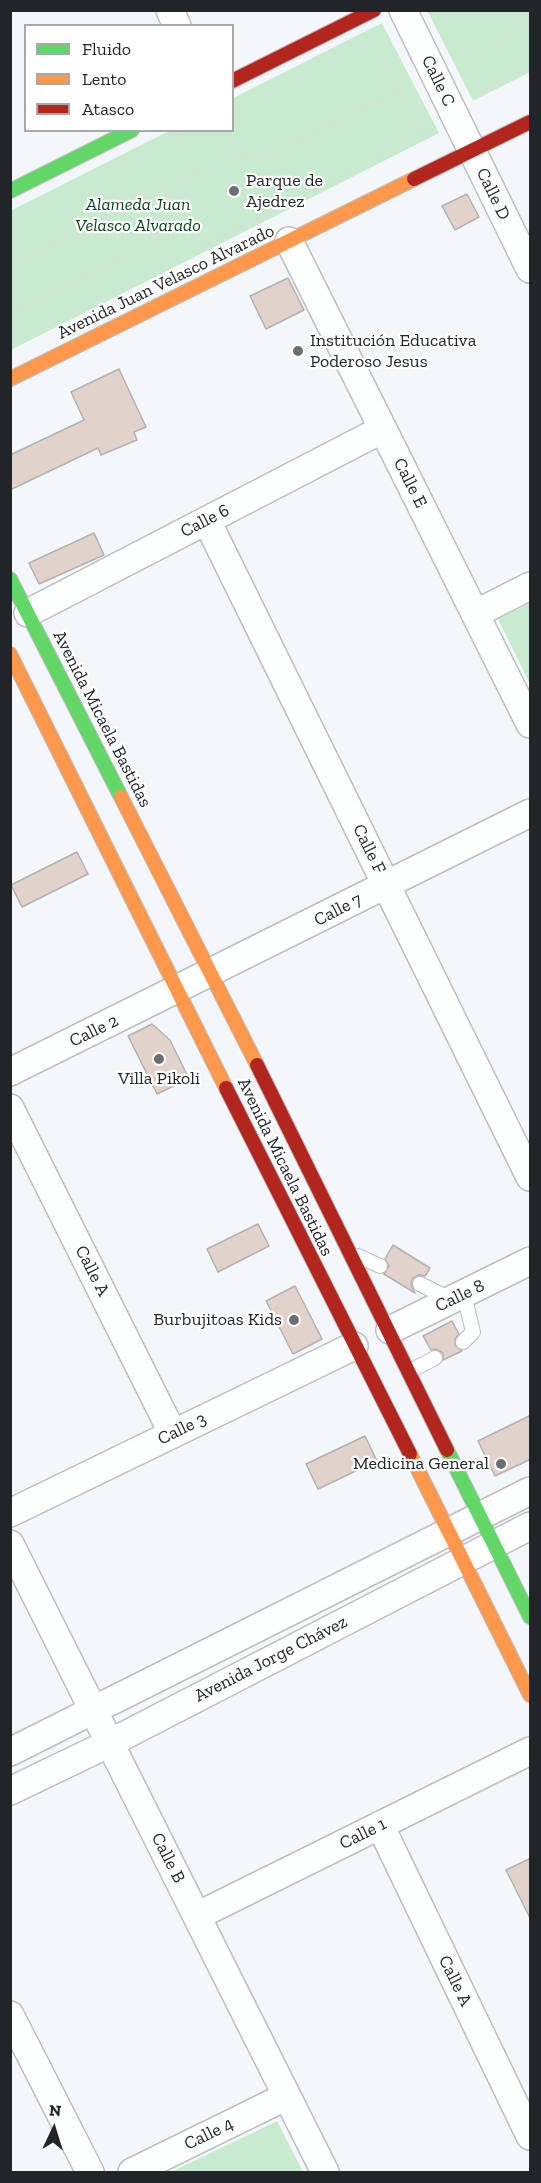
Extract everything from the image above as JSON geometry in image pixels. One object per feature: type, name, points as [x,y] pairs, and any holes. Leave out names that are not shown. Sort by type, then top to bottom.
[{"type":"street","points":[[170,10],[176,24]]},
{"type":"street","name":"Calle C","points":[[403,10],[472,151]]},
{"type":"street","points":[[234,80],[368,14]]},
{"type":"street","name":"Avenida Juan Velasco Alvarado","points":[[10,379],[531,122]]},
{"type":"street","points":[[10,191],[128,132]]},
{"type":"street","name":"Calle D","points":[[472,151],[531,269]]},
{"type":"street","name":"Calle E","points":[[289,241],[531,724]]},
{"type":"street","name":"Calle 6","points":[[28,613],[383,429]]},
{"type":"street","name":"Calle F","points":[[207,520],[531,1177]]},
{"type":"street","name":"Avenida Micaela Bastidas","points":[[10,579],[211,973],[531,1617]]},
{"type":"street","points":[[475,614],[531,586]]},
{"type":"street","name":"Avenida Micaela Bastidas","points":[[10,654],[354,1346],[450,1531],[531,1695]]},
{"type":"street","name":"Calle 7","points":[[177,990],[531,813]]},
{"type":"street","name":"Calle 2","points":[[10,1072],[177,990]]},
{"type":"street","name":"Calle A","points":[[10,1108],[173,1434]]},
{"type":"street","name":"Calle 8","points":[[390,1330],[531,1261]]},
{"type":"street","name":"Calle 3","points":[[10,1513],[354,1346]]},
{"type":"street","name":"Avenida Jorge Chávez","points":[[10,1752],[531,1491]]},
{"type":"street","name":"Avenida Jorge Chávez","points":[[10,1791],[110,1743],[463,1559],[531,1526]]},
{"type":"street","name":"Calle B","points":[[10,1545],[325,2172]]},
{"type":"street","name":"Calle 1","points":[[197,1916],[531,1752]]},
{"type":"street","name":"Calle A","points":[[380,1825],[531,2136]]},
{"type":"street","points":[[10,2015],[90,2172]]},
{"type":"street","name":"Calle 4","points":[[132,2172],[287,2096]]},
{"type":"lane","points":[[351,1252],[380,1266]]},
{"type":"lane","points":[[420,1284],[458,1297],[473,1332],[463,1342]]},
{"type":"lane","points":[[410,1371],[435,1358]]},
{"type":"path","points":[[438,19],[455,10]]},
{"type":"path","points":[[459,60],[530,26],[522,10]]},
{"type":"path","points":[[368,14],[398,90],[437,168]]},
{"type":"path","points":[[476,94],[531,66]]},
{"type":"path","points":[[10,265],[233,151],[262,158],[398,90]]},
{"type":"path","points":[[10,314],[186,223],[200,248],[456,118]]},
{"type":"path","points":[[120,166],[157,238]]},
{"type":"path","points":[[10,295],[18,310]]},
{"type":"green space","points":[[530,11],[530,72],[473,101],[428,12]]},
{"type":"green space","name":"Alameda Juan Velasco Alvarado","points":[[382,23],[439,133],[11,350],[10,211],[167,132],[234,132],[234,97]]},
{"type":"green space","points":[[530,603],[530,684],[498,619]]},
{"type":"green space","points":[[277,2121],[303,2172],[171,2172]]},
{"type":"building","points":[[467,194],[479,217],[455,230],[442,206]]},
{"type":"building","points":[[288,278],[304,310],[266,329],[250,296]]},
{"type":"building","points":[[119,369],[146,427],[134,432],[137,440],[101,455],[98,448],[10,490],[10,455],[84,420],[71,392]]},
{"type":"building","points":[[94,533],[104,555],[39,584],[29,563]]},
{"type":"building","points":[[77,852],[88,874],[22,907],[11,885]]},
{"type":"building","name":"Villa Pikoli","points":[[152,1024],[170,1040],[189,1079],[157,1094],[128,1036]]},
{"type":"building","points":[[258,1224],[269,1246],[218,1272],[207,1249]]},
{"type":"building","points":[[393,1245],[430,1268],[425,1276],[419,1275],[412,1279],[411,1285],[415,1293],[384,1274],[389,1266],[385,1259]]},
{"type":"building","name":"Burbujitoas Kids","points":[[295,1286],[322,1339],[293,1354],[266,1301]]},
{"type":"building","points":[[452,1321],[459,1334],[455,1339],[455,1345],[462,1351],[443,1360],[443,1353],[436,1349],[431,1350],[423,1336]]},
{"type":"building","points":[[531,1415],[531,1459],[495,1476],[478,1441]]},
{"type":"building","points":[[365,1436],[377,1461],[318,1489],[306,1464]]},
{"type":"building","points":[[531,1858],[531,1920],[506,1870]]},
{"type":"traffic: fast","points":[[10,191],[128,132]]},
{"type":"traffic: fast","points":[[10,579],[121,797]]},
{"type":"traffic: fast","points":[[447,1450],[530,1617]]},
{"type":"traffic: slow","points":[[10,379],[414,179]]},
{"type":"traffic: slow","points":[[10,654],[226,1088]]},
{"type":"traffic: slow","points":[[121,797],[257,1065]]},
{"type":"traffic: slow","points":[[410,1454],[530,1695]]},
{"type":"traffic: jam","points":[[234,80],[374,10]]},
{"type":"traffic: jam","points":[[414,179],[530,122]]},
{"type":"traffic: jam","points":[[257,1065],[447,1450]]},
{"type":"traffic: jam","points":[[226,1088],[410,1454]]},
{"type":"place","name":"Parque de Ajedrez","points":[[234,191]]},
{"type":"place","name":"Institución Educativa Poderoso Jesus","points":[[298,351]]},
{"type":"place","name":"Villa Pikoli","points":[[159,1059]]},
{"type":"place","name":"Burbujitoas Kids","points":[[294,1320]]},
{"type":"place","name":"Medicina General","points":[[501,1464]]}]
